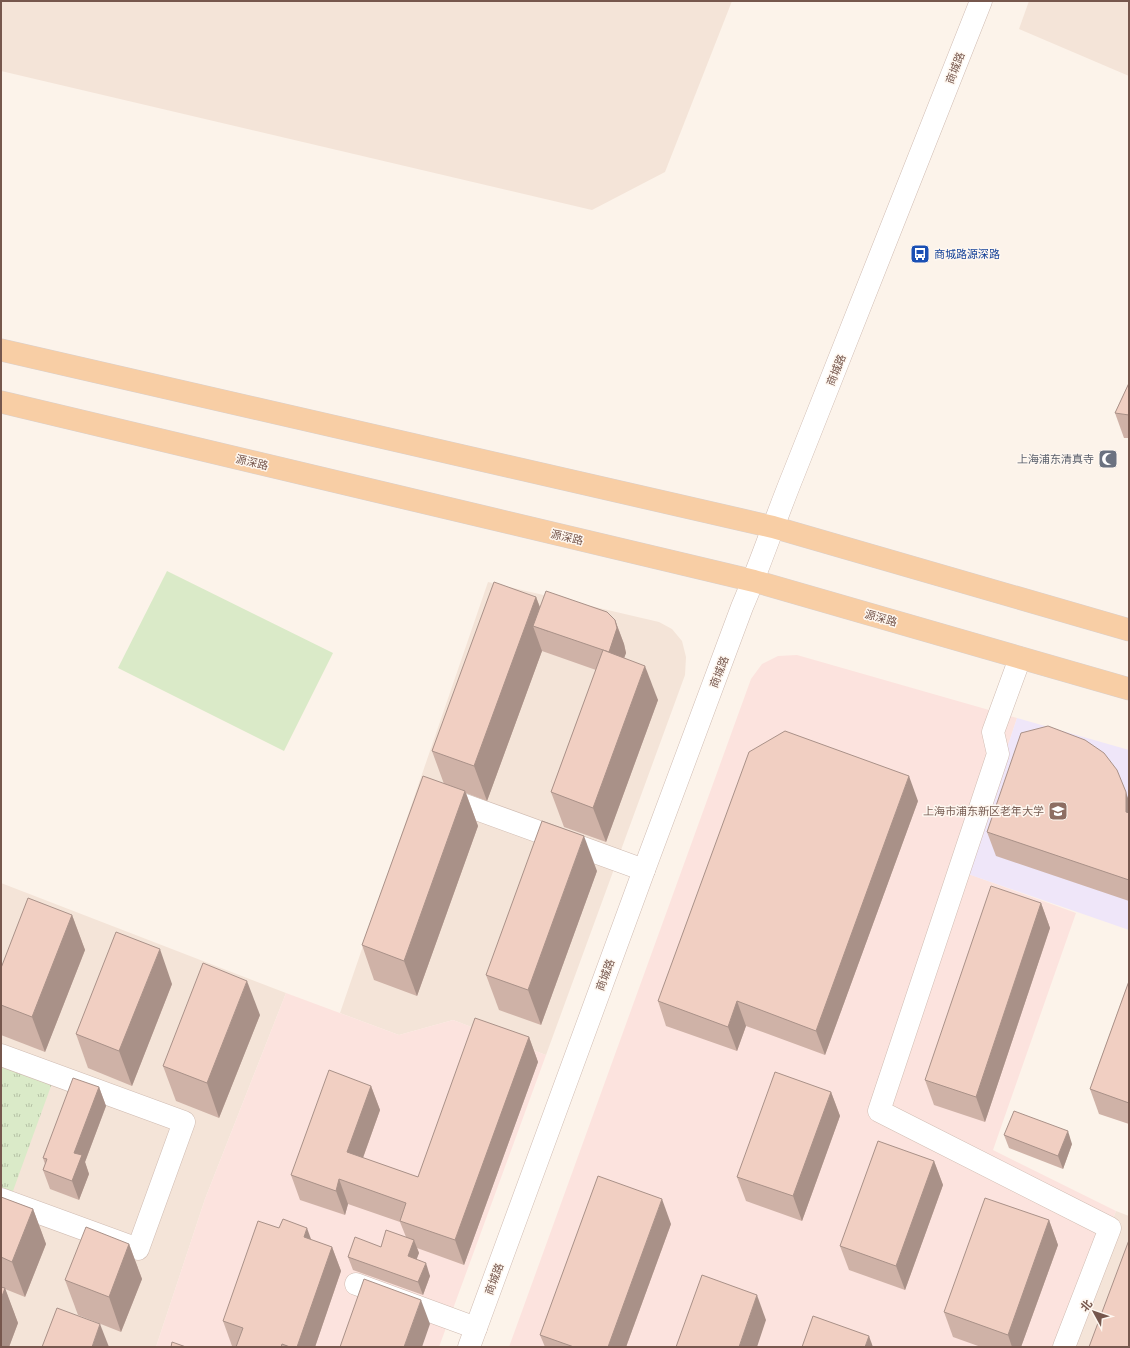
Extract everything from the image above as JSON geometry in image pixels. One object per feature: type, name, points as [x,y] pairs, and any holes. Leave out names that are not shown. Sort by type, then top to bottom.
[{"type":"main road","points":[[1,350],[773,527],[1129,630]]},
{"type":"main road","name":"源深路","points":[[1,402],[754,581],[1129,689]]},
{"type":"street","name":"商城路","points":[[472,1338],[644,870],[754,581],[773,527],[887,243],[981,1]]},
{"type":"street","points":[[1020,658],[993,732],[998,754],[879,1111],[1110,1228],[1064,1347]]},
{"type":"street","points":[[431,792],[644,870]]},
{"type":"street","points":[[1,1055],[184,1122],[138,1249],[1,1199]]},
{"type":"street","points":[[356,1284],[472,1338]]},
{"type":"shaded area","points":[[1,1],[732,1],[665,172],[592,210],[1,71]]},
{"type":"shaded area","points":[[1029,1],[1129,1],[1129,76],[1019,29]]},
{"type":"shaded area","points":[[488,582],[659,622],[672,629],[682,641],[686,657],[685,675],[546,1055],[453,1020],[399,1035],[340,1013]]},
{"type":"shaded area","points":[[797,655],[1017,718],[966,873],[1076,913],[993,1150],[1116,1211],[1064,1347],[509,1347],[751,679],[762,664],[778,656]]},
{"type":"shaded area","name":"上海市浦东新区老年大学","points":[[1017,718],[1129,750],[1129,930],[965,873]]},
{"type":"shaded area","points":[[1,883],[286,993],[205,1199],[156,1347],[1,1347]]},
{"type":"shaded area","points":[[286,993],[399,1035],[453,1020],[546,1055],[439,1347],[156,1347],[205,1199]]},
{"type":"shaded area","points":[[1116,1211],[1129,1216],[1129,1347],[1064,1347]]},
{"type":"green space","points":[[167,571],[333,653],[284,751],[118,668]]},
{"type":"green space","points":[[1,1055],[55,1075],[9,1202],[1,1199]]},
{"type":"building","points":[[1129,383],[1129,415],[1115,413]]},
{"type":"building","points":[[494,582],[536,597],[474,766],[432,751]]},
{"type":"building","points":[[546,591],[607,612],[615,620],[617,628],[609,652],[533,626]]},
{"type":"building","points":[[603,650],[645,666],[593,808],[551,792]]},
{"type":"building","name":"上海市浦东新区老年大学","points":[[1048,726],[1085,740],[1104,753],[1117,770],[1126,792],[1126,812],[1129,813],[1129,880],[987,832],[1021,733]]},
{"type":"building","points":[[785,731],[909,776],[816,1031],[737,1001],[728,1027],[658,1001],[749,752]]},
{"type":"building","points":[[423,776],[465,791],[404,961],[362,945]]},
{"type":"building","points":[[542,821],[584,836],[528,990],[486,975]]},
{"type":"building","points":[[991,886],[1041,903],[976,1097],[925,1080]]},
{"type":"building","points":[[28,898],[72,915],[32,1017],[1,1005],[1,968]]},
{"type":"building","points":[[116,932],[160,949],[119,1051],[76,1034]]},
{"type":"building","points":[[203,963],[247,981],[207,1083],[163,1066]]},
{"type":"building","points":[[1129,981],[1129,1103],[1090,1089]]},
{"type":"building","points":[[475,1018],[529,1037],[455,1240],[400,1221],[406,1203],[339,1179],[336,1191],[291,1175],[329,1070],[371,1086],[347,1152],[418,1177]]},
{"type":"building","points":[[775,1072],[831,1092],[793,1196],[737,1177]]},
{"type":"building","points":[[73,1078],[99,1087],[74,1153],[82,1155],[72,1181],[43,1170],[47,1159],[43,1158]]},
{"type":"building","points":[[1014,1111],[1068,1131],[1058,1156],[1004,1135]]},
{"type":"building","points":[[878,1141],[934,1161],[896,1266],[840,1246]]},
{"type":"building","points":[[598,1176],[662,1199],[608,1347],[574,1347],[540,1335]]},
{"type":"building","points":[[1,1197],[33,1209],[12,1262],[1,1257]]},
{"type":"building","points":[[985,1198],[1049,1220],[1008,1335],[944,1312]]},
{"type":"building","points":[[283,1219],[307,1228],[304,1237],[332,1247],[297,1347],[290,1347],[282,1344],[281,1347],[236,1347],[243,1328],[223,1321],[258,1221],[279,1228]]},
{"type":"building","points":[[86,1227],[129,1244],[109,1297],[65,1280]]},
{"type":"building","points":[[386,1230],[414,1240],[408,1256],[426,1263],[418,1282],[348,1257],[355,1237],[381,1247]]},
{"type":"building","points":[[1129,1240],[1129,1347],[1089,1347]]},
{"type":"building","points":[[702,1275],[757,1295],[739,1347],[676,1347]]},
{"type":"building","points":[[364,1279],[421,1300],[404,1347],[340,1347]]},
{"type":"building","points":[[1,1287],[5,1288],[1,1299]]},
{"type":"building","points":[[57,1308],[100,1324],[92,1347],[42,1347]]},
{"type":"building","points":[[813,1316],[869,1336],[865,1347],[802,1347]]},
{"type":"building","points":[[172,1342],[186,1347],[171,1347]]},
{"type":"place","name":"商城路源深路","points":[[920,254]]},
{"type":"place","name":"上海浦东清真寺","points":[[1108,459]]},
{"type":"place","name":"上海市浦东新区老年大学","points":[[1058,811]]}]
